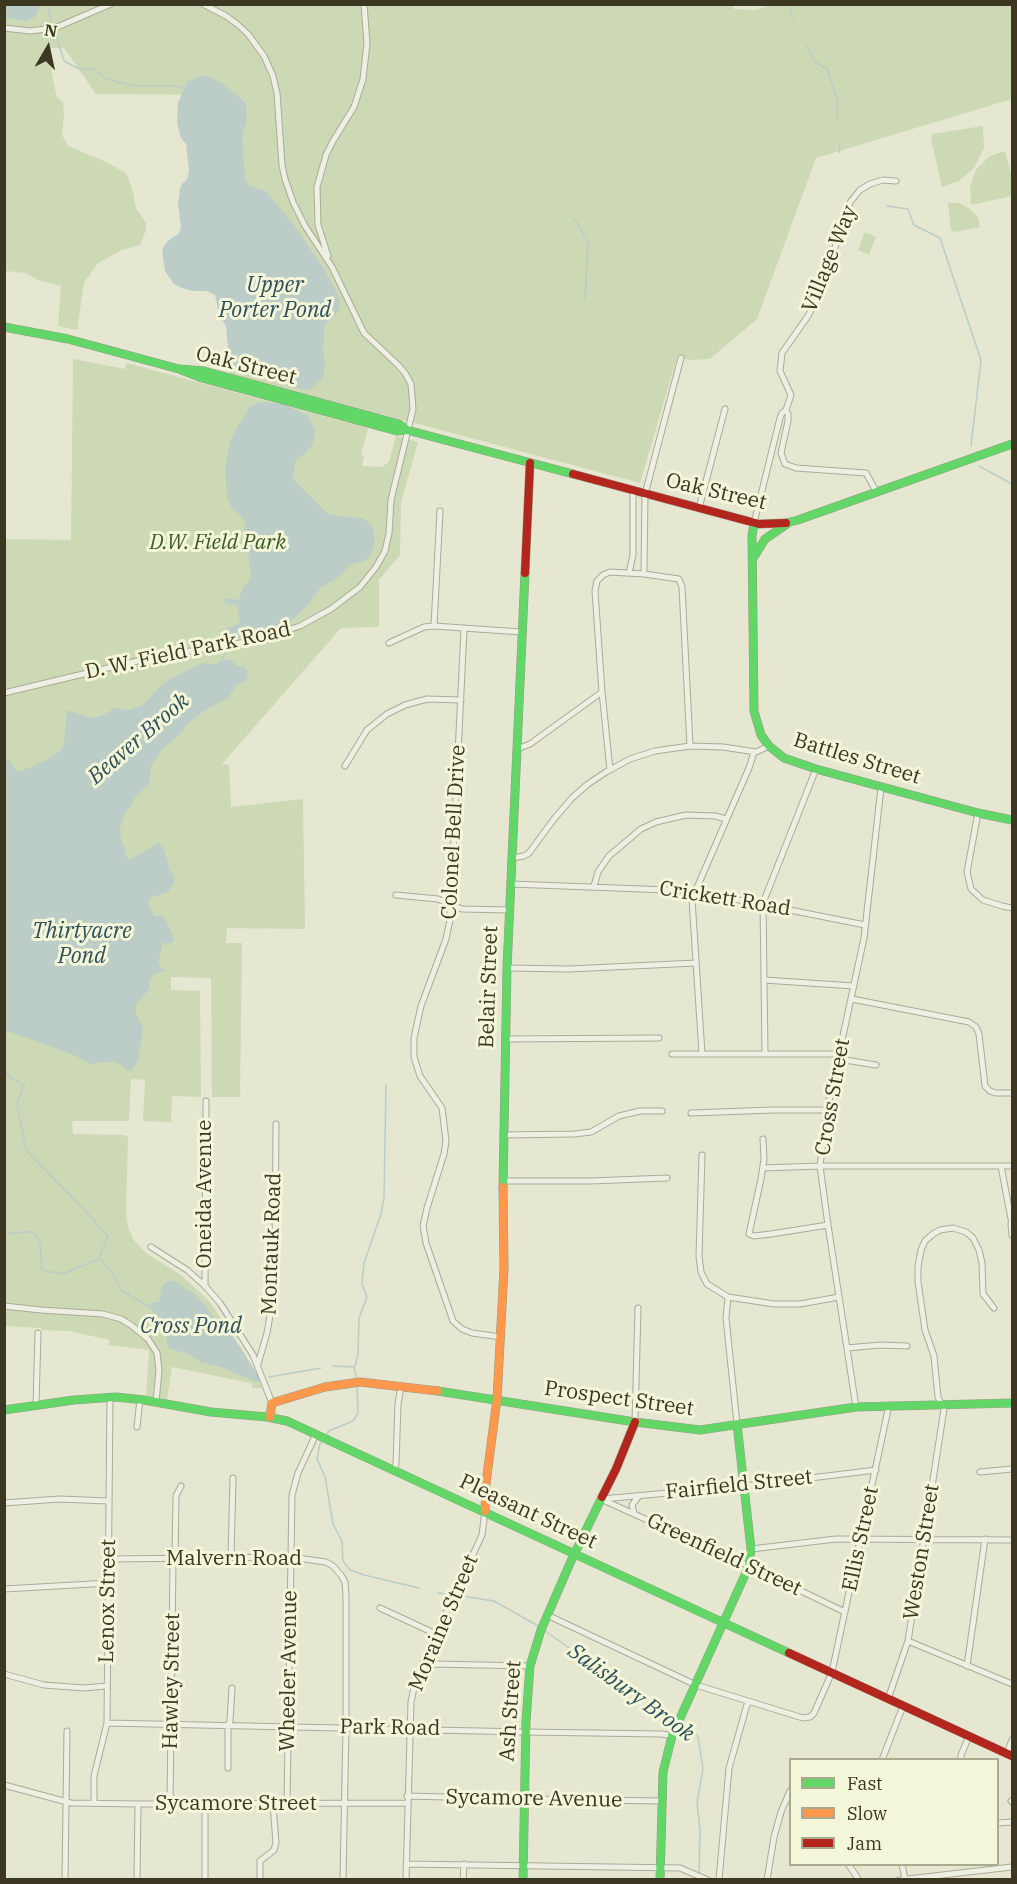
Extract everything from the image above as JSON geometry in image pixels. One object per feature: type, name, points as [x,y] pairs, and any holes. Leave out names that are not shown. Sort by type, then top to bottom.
[{"type":"main road","name":"Oak Street","points":[[4,327],[68,339],[179,369],[202,378],[231,382],[351,415],[396,430],[407,430],[754,523],[789,523],[1012,444]]},
{"type":"main road","name":"Belair Street","points":[[485,1511],[486,1483],[497,1399],[504,1269],[503,1135],[507,968],[530,463]]},
{"type":"main road","name":"Battles Street","points":[[754,523],[752,536],[754,711],[761,735],[769,746],[784,758],[816,769],[881,788],[1012,820]]},
{"type":"main road","name":"Battles Street","points":[[753,564],[757,550],[765,539],[789,523]]},
{"type":"main road","name":"Prospect Street","points":[[273,1403],[324,1387],[357,1382],[497,1399],[635,1422],[700,1430],[856,1407],[1012,1404]]},
{"type":"main road","name":"Pleasant Street","points":[[4,1410],[110,1397],[140,1399],[211,1412],[270,1417],[287,1421],[1010,1754]]},
{"type":"main road","points":[[270,1417],[273,1403]]},
{"type":"main road","name":"Ash Street","points":[[523,1880],[525,1732],[530,1666],[542,1628],[616,1469],[635,1422]]},
{"type":"main road","points":[[660,1880],[663,1772],[672,1736],[749,1566],[751,1549],[737,1424]]},
{"type":"street","points":[[4,28],[30,31],[55,28],[111,4]]},
{"type":"street","name":"D. W. Field Park Road","points":[[203,4],[226,16],[242,28],[259,48],[268,64],[278,100],[280,146],[285,179],[300,217],[331,263]]},
{"type":"street","name":"D. W. Field Park Road","points":[[4,693],[154,657],[275,636],[316,619],[360,587],[385,551],[389,533],[391,500],[412,413],[413,399],[408,378],[398,365],[364,333],[331,263],[318,225],[317,188],[320,173],[329,148],[354,107],[363,79],[367,43],[364,4]]},
{"type":"street","name":"Village Way","points":[[877,493],[866,473],[796,468],[785,464],[781,453],[788,421],[786,410],[791,395],[780,371],[780,356],[808,316],[822,289],[848,206],[857,193],[870,184],[883,180],[896,181]]},
{"type":"street","points":[[644,574],[645,494],[681,358]]},
{"type":"street","points":[[699,508],[725,409]]},
{"type":"street","points":[[754,523],[782,413],[786,410]]},
{"type":"street","points":[[629,573],[633,555],[633,490]]},
{"type":"street","points":[[434,626],[440,511]]},
{"type":"street","points":[[610,770],[602,692],[596,591],[597,581],[610,572],[679,579],[682,587],[690,746]]},
{"type":"street","points":[[389,643],[424,627],[434,626],[521,632]]},
{"type":"street","name":"Colonel Bell Drive","points":[[464,629],[452,904],[446,939],[421,1006],[414,1038],[414,1057],[418,1072],[442,1108],[446,1141],[423,1226],[426,1243],[453,1321],[462,1329],[472,1333],[501,1337]]},
{"type":"street","points":[[517,749],[530,744],[602,692]]},
{"type":"street","points":[[345,766],[367,730],[387,714],[405,705],[427,699],[461,700]]},
{"type":"street","points":[[512,858],[529,853],[572,798],[610,770],[630,759],[655,751],[690,746],[723,747],[754,752],[769,746]]},
{"type":"street","points":[[702,1054],[692,902],[694,891],[754,752]]},
{"type":"street","points":[[765,1054],[763,903],[816,769]]},
{"type":"street","name":"Cross Street","points":[[856,1407],[820,1166],[827,1110],[866,925],[881,788]]},
{"type":"street","points":[[978,813],[967,873],[971,888],[983,900],[1012,908]]},
{"type":"street","points":[[594,886],[600,867],[609,856],[641,829],[656,822],[686,815],[715,816],[726,819]]},
{"type":"street","name":"Crickett Road","points":[[511,884],[694,891],[866,925]]},
{"type":"street","points":[[396,895],[438,899],[462,909],[509,910]]},
{"type":"street","points":[[507,968],[569,969],[696,963]]},
{"type":"street","points":[[764,980],[854,986]]},
{"type":"street","points":[[852,999],[969,1022],[978,1030],[984,1082],[987,1088],[996,1093],[1012,1093]]},
{"type":"street","points":[[505,1039],[659,1038]]},
{"type":"street","points":[[672,1054],[840,1056],[876,1065]]},
{"type":"street","name":"Oneida Avenue","points":[[206,1101],[206,1286]]},
{"type":"street","points":[[691,1113],[827,1110]]},
{"type":"street","points":[[503,1135],[591,1132],[619,1116],[640,1111],[663,1111]]},
{"type":"street","name":"Montauk Road","points":[[258,1364],[273,1304],[276,1124]]},
{"type":"street","points":[[764,1139],[763,1168],[749,1234],[754,1236],[828,1225]]},
{"type":"street","points":[[702,1155],[699,1256],[701,1272],[707,1284],[728,1297],[782,1305],[839,1297]]},
{"type":"street","points":[[1001,1166],[1012,1235]]},
{"type":"street","points":[[763,1168],[1012,1166]]},
{"type":"street","points":[[503,1181],[667,1178]]},
{"type":"street","name":"Weston Street","points":[[888,1699],[908,1641],[944,1409],[938,1397],[934,1356],[925,1330],[918,1282],[921,1250],[925,1241],[940,1230],[953,1228],[966,1232],[973,1238],[982,1263],[983,1294],[994,1308]]},
{"type":"street","points":[[151,1247],[180,1264],[206,1286],[232,1320],[258,1364],[273,1403]]},
{"type":"street","points":[[728,1297],[726,1318],[737,1424]]},
{"type":"street","points":[[4,1306],[103,1314],[121,1319],[131,1325],[148,1339],[157,1353],[159,1370],[156,1402]]},
{"type":"street","points":[[635,1422],[638,1308]]},
{"type":"street","points":[[36,1405],[38,1333]]},
{"type":"street","points":[[846,1348],[880,1345],[907,1346]]},
{"type":"street","points":[[394,1470],[401,1386]]},
{"type":"street","name":"Lenox Street","points":[[93,1803],[94,1776],[107,1723],[110,1397]]},
{"type":"street","points":[[137,1427],[140,1399]]},
{"type":"street","name":"Ellis Street","points":[[748,1701],[804,1718],[814,1713],[832,1672],[889,1405]]},
{"type":"street","name":"Wheeler Avenue","points":[[287,1804],[292,1495],[298,1473],[321,1436]]},
{"type":"street","points":[[980,1472],[1012,1469]]},
{"type":"street","name":"Fairfield Street","points":[[602,1499],[745,1486],[876,1470]]},
{"type":"street","points":[[231,1557],[233,1478]]},
{"type":"street","name":"Hawley Street","points":[[170,1804],[176,1496],[181,1486]]},
{"type":"street","points":[[635,1514],[632,1505],[639,1496]]},
{"type":"street","points":[[4,1503],[59,1499],[108,1501]]},
{"type":"street","name":"Greenfield Street","points":[[602,1499],[846,1612]]},
{"type":"street","name":"Moraine Street","points":[[405,1880],[409,1729],[415,1683],[482,1535],[485,1511]]},
{"type":"street","points":[[751,1549],[836,1539],[1012,1540]]},
{"type":"street","points":[[967,1666],[985,1539]]},
{"type":"street","name":"Malvern Road","points":[[109,1558],[290,1557],[326,1562],[333,1566],[345,1582],[344,1880]]},
{"type":"street","points":[[4,1589],[109,1583]]},
{"type":"street","points":[[380,1608],[436,1634]]},
{"type":"street","points":[[548,1615],[696,1685],[748,1701],[729,1768],[719,1880]]},
{"type":"street","points":[[908,1641],[1012,1684]]},
{"type":"street","points":[[422,1665],[530,1666]]},
{"type":"street","points":[[4,1674],[44,1685],[84,1688],[107,1686]]},
{"type":"street","points":[[228,1768],[231,1688]]},
{"type":"street","points":[[883,1758],[903,1706]]},
{"type":"street","name":"Park Road","points":[[107,1723],[672,1736]]},
{"type":"street","points":[[65,1880],[67,1731]]},
{"type":"street","points":[[962,1758],[969,1736]]},
{"type":"street","points":[[1010,1754],[1012,1740]]},
{"type":"street","name":"Sycamore Street","points":[[4,1785],[66,1802],[407,1803]]},
{"type":"street","points":[[767,1880],[774,1837],[789,1793]]},
{"type":"street","name":"Sycamore Avenue","points":[[407,1796],[662,1801]]},
{"type":"street","points":[[137,1880],[138,1804]]},
{"type":"street","points":[[205,1804],[205,1880]]},
{"type":"street","points":[[260,1880],[260,1861],[274,1850],[276,1843],[273,1804]]},
{"type":"street","points":[[406,1864],[681,1868],[708,1880]]},
{"type":"street","points":[[463,1880],[464,1864]]},
{"type":"street","points":[[849,1866],[859,1880]]},
{"type":"street","points":[[970,1866],[970,1872]]},
{"type":"street","points":[[899,1880],[1012,1867]]},
{"type":"green space","points":[[732,4],[734,9],[755,10],[775,4],[1012,5],[1012,99],[816,158],[757,319],[710,359],[690,360],[677,357],[640,483],[230,374],[230,95],[96,94],[64,48],[51,48],[52,76],[57,97],[63,102],[62,135],[68,146],[126,173],[136,208],[146,223],[146,230],[140,245],[122,250],[98,263],[84,283],[77,330],[58,326],[61,286],[38,280],[26,273],[5,271],[4,5]]},
{"type":"green space","points":[[983,126],[984,148],[974,168],[959,181],[942,187],[931,139],[933,134]]},
{"type":"green space","points":[[1005,151],[1012,179],[1012,196],[971,205],[970,186],[977,168],[990,156]]},
{"type":"green space","points":[[948,203],[959,203],[970,209],[978,217],[980,227],[954,232],[951,230]]},
{"type":"green space","points":[[865,232],[876,237],[869,255],[858,250]]},
{"type":"green space","name":"D.W. Field Park","points":[[73,359],[125,369],[126,363],[368,428],[361,455],[364,456],[362,466],[382,467],[389,462],[396,436],[418,442],[401,502],[400,555],[379,580],[379,627],[341,628],[222,764],[229,765],[231,807],[303,799],[305,929],[227,928],[226,943],[242,943],[240,1097],[212,1097],[211,978],[171,977],[171,990],[200,991],[201,1097],[172,1096],[171,1122],[143,1121],[145,1080],[131,1079],[129,1121],[72,1121],[73,1134],[128,1137],[126,1214],[133,1239],[146,1253],[181,1275],[209,1301],[242,1349],[262,1388],[253,1388],[251,1383],[172,1367],[167,1399],[146,1395],[149,1350],[109,1345],[109,1340],[70,1331],[5,1326],[4,539],[71,540]]},
{"type":"water","points":[[5,4],[47,5],[41,5],[35,17],[27,21],[5,18]]},
{"type":"water","name":"Upper Porter Pond","points":[[203,75],[221,82],[246,103],[247,121],[242,134],[245,179],[249,186],[266,191],[294,225],[324,269],[337,293],[340,302],[339,311],[325,325],[323,377],[309,391],[297,388],[292,375],[287,375],[285,381],[279,379],[280,373],[263,378],[252,377],[235,368],[229,358],[226,327],[215,295],[207,291],[182,288],[174,284],[165,271],[162,249],[179,233],[181,227],[178,204],[180,189],[189,171],[186,144],[181,138],[177,122],[178,103],[187,82]]},
{"type":"water","points":[[265,402],[283,404],[308,416],[315,430],[313,444],[296,460],[293,475],[295,481],[329,515],[362,518],[368,522],[373,528],[375,543],[366,560],[350,565],[336,579],[321,587],[308,605],[285,627],[260,630],[247,627],[241,630],[242,638],[223,640],[220,631],[237,625],[240,621],[237,605],[227,604],[224,601],[226,598],[239,599],[243,588],[251,578],[244,533],[245,524],[242,517],[231,507],[227,496],[225,469],[230,440],[249,408]]},
{"type":"water","name":"Thirtyacre Pond","points":[[224,659],[233,661],[237,666],[245,667],[248,673],[247,679],[236,686],[228,698],[188,723],[180,734],[162,750],[151,766],[149,783],[126,810],[120,828],[127,858],[131,859],[158,843],[163,847],[170,871],[175,876],[168,892],[150,898],[148,903],[154,916],[164,916],[174,939],[172,943],[162,945],[158,964],[166,972],[158,972],[152,976],[149,982],[150,988],[136,1005],[136,1014],[143,1028],[138,1060],[132,1070],[128,1071],[114,1062],[90,1064],[74,1055],[5,1030],[5,758],[19,772],[47,760],[62,749],[67,710],[92,718],[115,708],[129,710],[143,705],[163,683],[202,663],[217,664]]},
{"type":"water","name":"Cross Pond","points":[[169,1280],[197,1296],[235,1340],[261,1380],[256,1382],[221,1367],[201,1362],[186,1353],[170,1349],[166,1344],[168,1333],[165,1322],[151,1309],[150,1303],[159,1302],[162,1287]]},
{"type":"waterway","name":"Beaver Brook","points":[[48,4],[51,22]]},
{"type":"waterway","points":[[788,4],[793,18]]},
{"type":"waterway","name":"Beaver Brook","points":[[56,36],[64,61],[79,69],[94,69],[106,79],[134,86],[177,86],[186,89]]},
{"type":"waterway","points":[[806,44],[815,62],[827,69],[837,98],[837,119]]},
{"type":"waterway","points":[[839,143],[840,153]]},
{"type":"waterway","points":[[887,206],[908,209],[914,225],[940,238],[981,360],[971,446]]},
{"type":"waterway","points":[[574,218],[588,243],[585,300]]},
{"type":"waterway","name":"Beaver Brook","points":[[281,386],[283,378]]},
{"type":"waterway","points":[[979,466],[1012,484]]},
{"type":"waterway","name":"Beaver Brook","points":[[222,659],[228,647]]},
{"type":"waterway","name":"Beaver Brook","points":[[4,1070],[11,1078],[24,1085],[17,1104],[26,1150],[108,1236],[99,1258],[111,1272],[121,1290],[153,1309]]},
{"type":"waterway","points":[[355,1366],[358,1354],[359,1318],[367,1297],[362,1284],[364,1263],[381,1214],[384,1198],[386,1085]]},
{"type":"waterway","points":[[4,1234],[31,1232],[37,1235],[40,1243],[42,1270],[63,1274],[98,1259]]},
{"type":"waterway","name":"Salisbury Brook","points":[[333,1366],[354,1367],[357,1381]]},
{"type":"waterway","name":"Salisbury Brook","points":[[269,1377],[321,1368]]},
{"type":"waterway","name":"Salisbury Brook","points":[[327,1434],[353,1421],[358,1413],[357,1385]]},
{"type":"waterway","name":"Salisbury Brook","points":[[322,1441],[317,1459],[325,1477],[333,1524],[342,1541],[343,1561],[350,1570],[364,1575],[419,1588]]},
{"type":"waterway","name":"Salisbury Brook","points":[[438,1593],[452,1595]]},
{"type":"waterway","name":"Salisbury Brook","points":[[456,1595],[494,1601],[540,1627]]},
{"type":"waterway","name":"Salisbury Brook","points":[[544,1630],[622,1686],[677,1720]]},
{"type":"waterway","name":"Salisbury Brook","points":[[681,1722],[698,1737],[703,1768],[697,1803],[700,1830],[699,1873]]},
{"type":"traffic: fast","points":[[4,327],[68,339],[179,369],[204,371],[399,424],[407,430]]},
{"type":"traffic: fast","points":[[179,369],[202,378],[397,431],[407,430],[573,474]]},
{"type":"traffic: fast","points":[[786,523],[1012,444]]},
{"type":"traffic: fast","points":[[754,523],[752,536],[754,711],[761,735],[769,746],[784,758],[816,769],[1012,820]]},
{"type":"traffic: fast","points":[[754,557],[765,539],[787,524]]},
{"type":"traffic: fast","points":[[503,1187],[507,968],[525,573]]},
{"type":"traffic: fast","points":[[438,1391],[700,1430],[856,1407],[1012,1403]]},
{"type":"traffic: fast","points":[[4,1410],[74,1400],[116,1397],[287,1421],[789,1653]]},
{"type":"traffic: fast","points":[[660,1880],[663,1772],[672,1736],[749,1566],[751,1549],[737,1424]]},
{"type":"traffic: fast","points":[[523,1880],[526,1721],[530,1666],[541,1630],[602,1497]]},
{"type":"traffic: slow","points":[[485,1511],[486,1483],[497,1399],[504,1269],[503,1187]]},
{"type":"traffic: slow","points":[[270,1417],[272,1403],[325,1387],[360,1382],[438,1391]]},
{"type":"traffic: jam","points":[[525,573],[530,463]]},
{"type":"traffic: jam","points":[[573,474],[759,524],[786,523]]},
{"type":"traffic: jam","points":[[602,1497],[635,1422]]},
{"type":"traffic: jam","points":[[789,1653],[1012,1756]]}]
